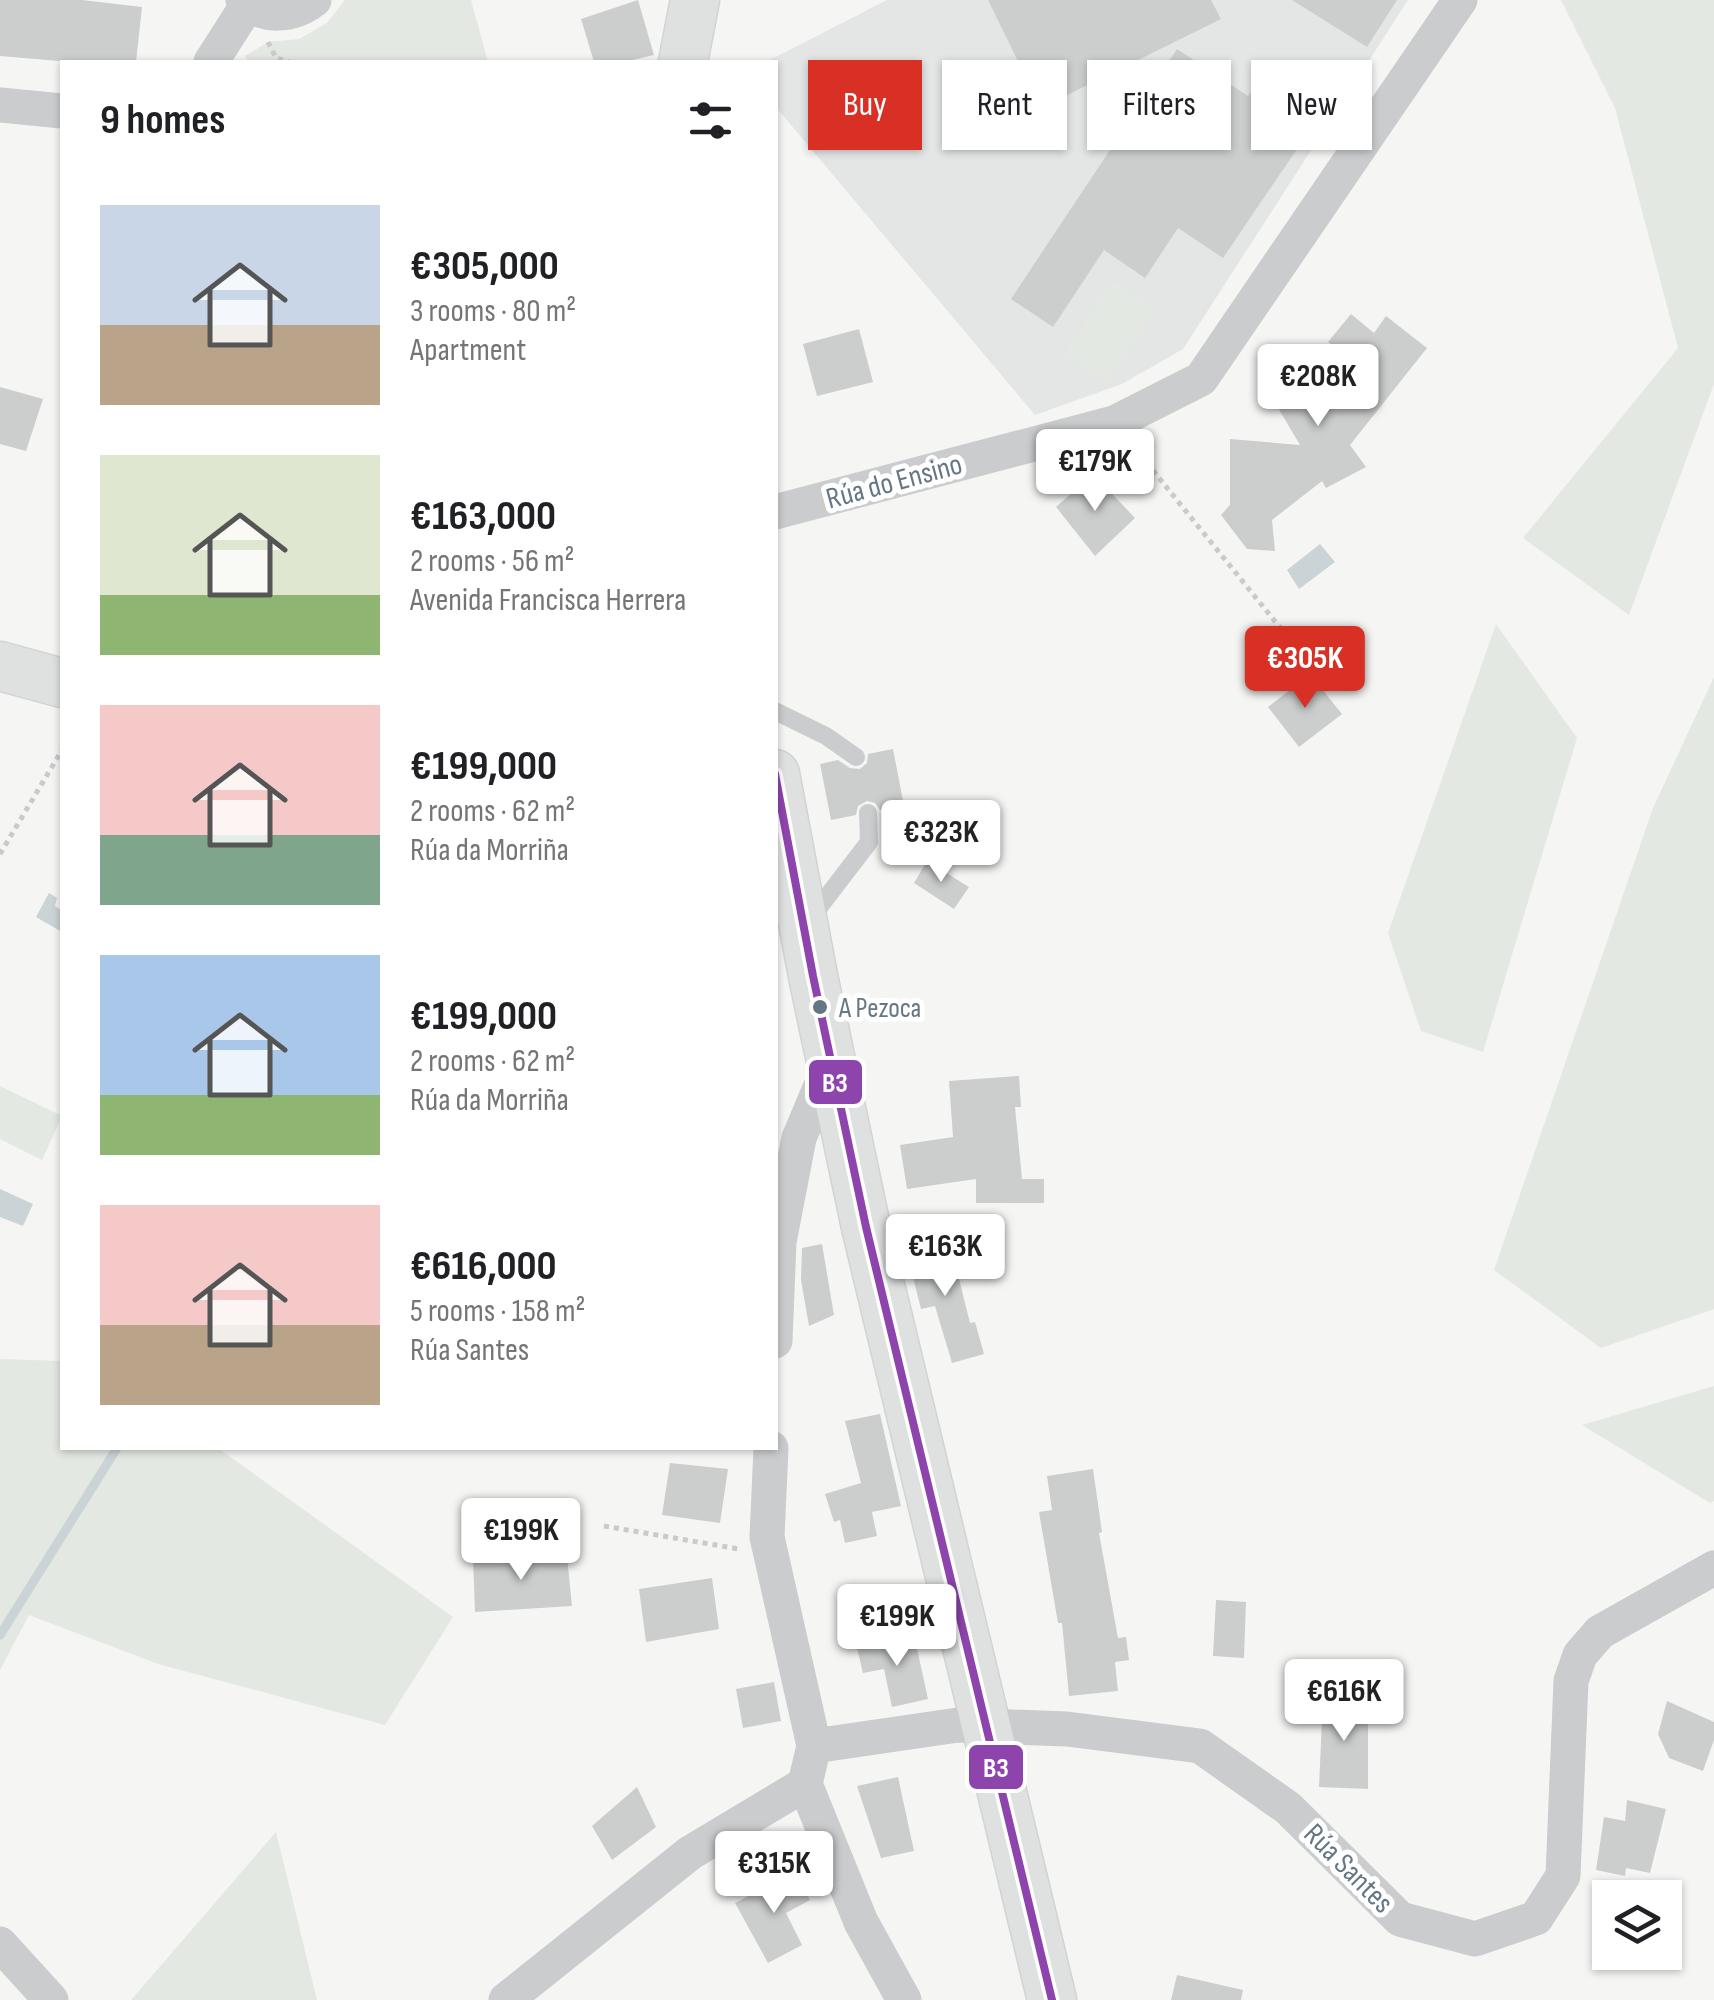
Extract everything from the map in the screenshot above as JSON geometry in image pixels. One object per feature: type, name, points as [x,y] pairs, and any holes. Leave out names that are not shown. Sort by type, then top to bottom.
[{"type":"street","points":[[212,60],[245,2],[276,14],[294,12],[314,0]]},
{"type":"street","name":"Rúa do Ensino","points":[[778,511],[1114,423],[1201,378],[1460,0]]},
{"type":"street","points":[[679,1],[682,60]]},
{"type":"street","points":[[0,105],[60,111]]},
{"type":"street","points":[[0,666],[60,682]]},
{"type":"street","points":[[778,790],[804,927],[794,972],[830,1062],[1052,2000]]},
{"type":"street","points":[[778,1267],[799,1138],[830,1062]]},
{"type":"street","points":[[771,1450],[767,1537],[814,1746],[805,1784],[861,1922],[904,2000]]},
{"type":"street","name":"Rúa Santes","points":[[814,1746],[958,1725],[1067,1729],[1200,1746],[1288,1808],[1400,1919],[1475,1939],[1536,1918],[1563,1876],[1571,1681],[1580,1656],[1600,1632],[1714,1568]]},
{"type":"street","points":[[506,2000],[690,1854],[805,1784]]},
{"type":"street","points":[[0,1944],[51,2000]]},
{"type":"lane","points":[[778,713],[826,736],[856,756]]},
{"type":"lane","points":[[804,927],[868,842],[868,813]]},
{"type":"path","points":[[1114,423],[1298,651]]},
{"type":"path","points":[[0,854],[60,753]]},
{"type":"path","points":[[604,1526],[771,1555]]},
{"type":"shaded area","points":[[345,0],[471,0],[487,60],[247,60],[245,56],[268,42],[299,39],[327,23]]},
{"type":"shaded area","points":[[887,0],[1408,0],[1369,60],[1251,60],[1251,150],[1311,150],[1183,349],[1122,384],[1035,415],[812,150],[922,150],[922,60],[808,60],[808,145],[778,110],[778,60],[770,60]]},
{"type":"shaded area","points":[[1561,0],[1714,0],[1714,384],[1629,615],[1523,538],[1678,348],[1615,108]]},
{"type":"shaded area","points":[[1112,281],[1156,309],[1108,384],[1064,355]]},
{"type":"shaded area","points":[[1320,544],[1335,562],[1299,589],[1287,570]]},
{"type":"shaded area","points":[[1496,624],[1577,738],[1483,1052],[1421,1031],[1388,933]]},
{"type":"shaded area","points":[[1714,677],[1714,1309],[1601,1348],[1494,1270],[1653,808]]},
{"type":"shaded area","points":[[49,893],[57,898],[60,931],[36,917]]},
{"type":"shaded area","points":[[0,1086],[60,1115],[42,1160],[0,1139]]},
{"type":"shaded area","points":[[0,1189],[33,1204],[23,1226],[0,1217]]},
{"type":"shaded area","points":[[0,1359],[60,1361],[60,1450],[221,1450],[453,1617],[385,1725],[158,1664],[29,1615],[0,1670]]},
{"type":"shaded area","points":[[1714,1386],[1714,1501],[1710,1503],[1582,1425]]},
{"type":"shaded area","points":[[276,1832],[317,2000],[131,2000]]},
{"type":"building","points":[[0,0],[82,0],[142,7],[136,60],[60,61],[0,56]]},
{"type":"building","points":[[638,0],[654,55],[633,60],[593,60],[581,19]]},
{"type":"building","points":[[988,0],[1211,0],[1221,19],[1138,60],[1087,60],[1087,85],[1067,95],[1067,60],[1017,60]]},
{"type":"building","points":[[1292,0],[1397,0],[1367,47]]},
{"type":"building","points":[[1177,49],[1194,60],[1170,60]]},
{"type":"building","points":[[1231,85],[1248,96],[1251,92],[1251,150],[1296,150],[1223,258],[1178,228],[1145,278],[1104,250],[1053,327],[1011,299],[1110,150],[1231,150]]},
{"type":"building","points":[[1351,314],[1374,333],[1386,316],[1427,348],[1350,445],[1366,467],[1326,488],[1322,481],[1272,520],[1275,551],[1247,549],[1221,515],[1230,505],[1230,439],[1300,445],[1274,401],[1295,387],[1307,401],[1340,351],[1328,342]]},
{"type":"building","points":[[859,329],[873,382],[817,396],[803,344]]},
{"type":"building","points":[[0,387],[43,399],[26,451],[0,444]]},
{"type":"building","points":[[1093,474],[1135,518],[1095,556],[1056,507]]},
{"type":"building","points":[[1310,674],[1342,714],[1299,747],[1268,707]]},
{"type":"building","points":[[893,749],[904,806],[880,810],[867,801],[858,806],[856,815],[831,820],[820,764],[838,760],[860,769],[867,763],[868,754]]},
{"type":"building","points":[[927,861],[969,887],[954,909],[914,883]]},
{"type":"building","points":[[1019,1076],[1021,1107],[1015,1107],[1022,1179],[1044,1179],[1044,1203],[976,1203],[976,1179],[907,1189],[900,1145],[953,1137],[949,1081]]},
{"type":"building","points":[[950,1243],[970,1323],[975,1322],[984,1354],[952,1363],[935,1306],[921,1309],[907,1253]]},
{"type":"building","points":[[822,1244],[834,1315],[809,1326],[801,1280],[802,1248]]},
{"type":"building","points":[[880,1414],[901,1506],[872,1512],[877,1536],[845,1543],[840,1520],[834,1522],[825,1494],[861,1483],[845,1421]]},
{"type":"building","points":[[670,1463],[728,1469],[720,1523],[662,1515]]},
{"type":"building","points":[[1093,1469],[1102,1532],[1099,1533],[1118,1638],[1126,1637],[1129,1660],[1115,1662],[1118,1691],[1069,1696],[1062,1623],[1058,1623],[1039,1512],[1052,1510],[1047,1476]]},
{"type":"building","points":[[567,1556],[572,1606],[475,1612],[473,1558]]},
{"type":"building","points":[[712,1578],[719,1629],[646,1642],[639,1589]]},
{"type":"building","points":[[1216,1600],[1246,1602],[1244,1658],[1213,1656]]},
{"type":"building","points":[[914,1635],[928,1699],[892,1707],[884,1669],[863,1673],[857,1648]]},
{"type":"building","points":[[774,1682],[781,1721],[743,1728],[736,1689]]},
{"type":"building","points":[[1323,1697],[1368,1700],[1368,1789],[1319,1787]]},
{"type":"building","points":[[1667,1701],[1714,1722],[1714,1740],[1703,1771],[1669,1758],[1658,1734]]},
{"type":"building","points":[[898,1777],[914,1851],[881,1858],[857,1786]]},
{"type":"building","points":[[637,1787],[656,1827],[612,1860],[592,1826]]},
{"type":"building","points":[[1627,1800],[1666,1809],[1650,1873],[1626,1868],[1625,1876],[1596,1870],[1604,1817],[1625,1821]]},
{"type":"building","points":[[795,1872],[810,1900],[786,1913],[802,1945],[768,1963],[735,1903]]},
{"type":"building","points":[[1177,1975],[1243,1990],[1241,2000],[1171,2000]]},
{"type":"waterway","points":[[0,1635],[116,1450]]},
{"type":"transit line","name":"B3","points":[[778,790],[866,1227],[1052,2000]]},
{"type":"place","name":"A Pezoca","points":[[820,1007]]}]
